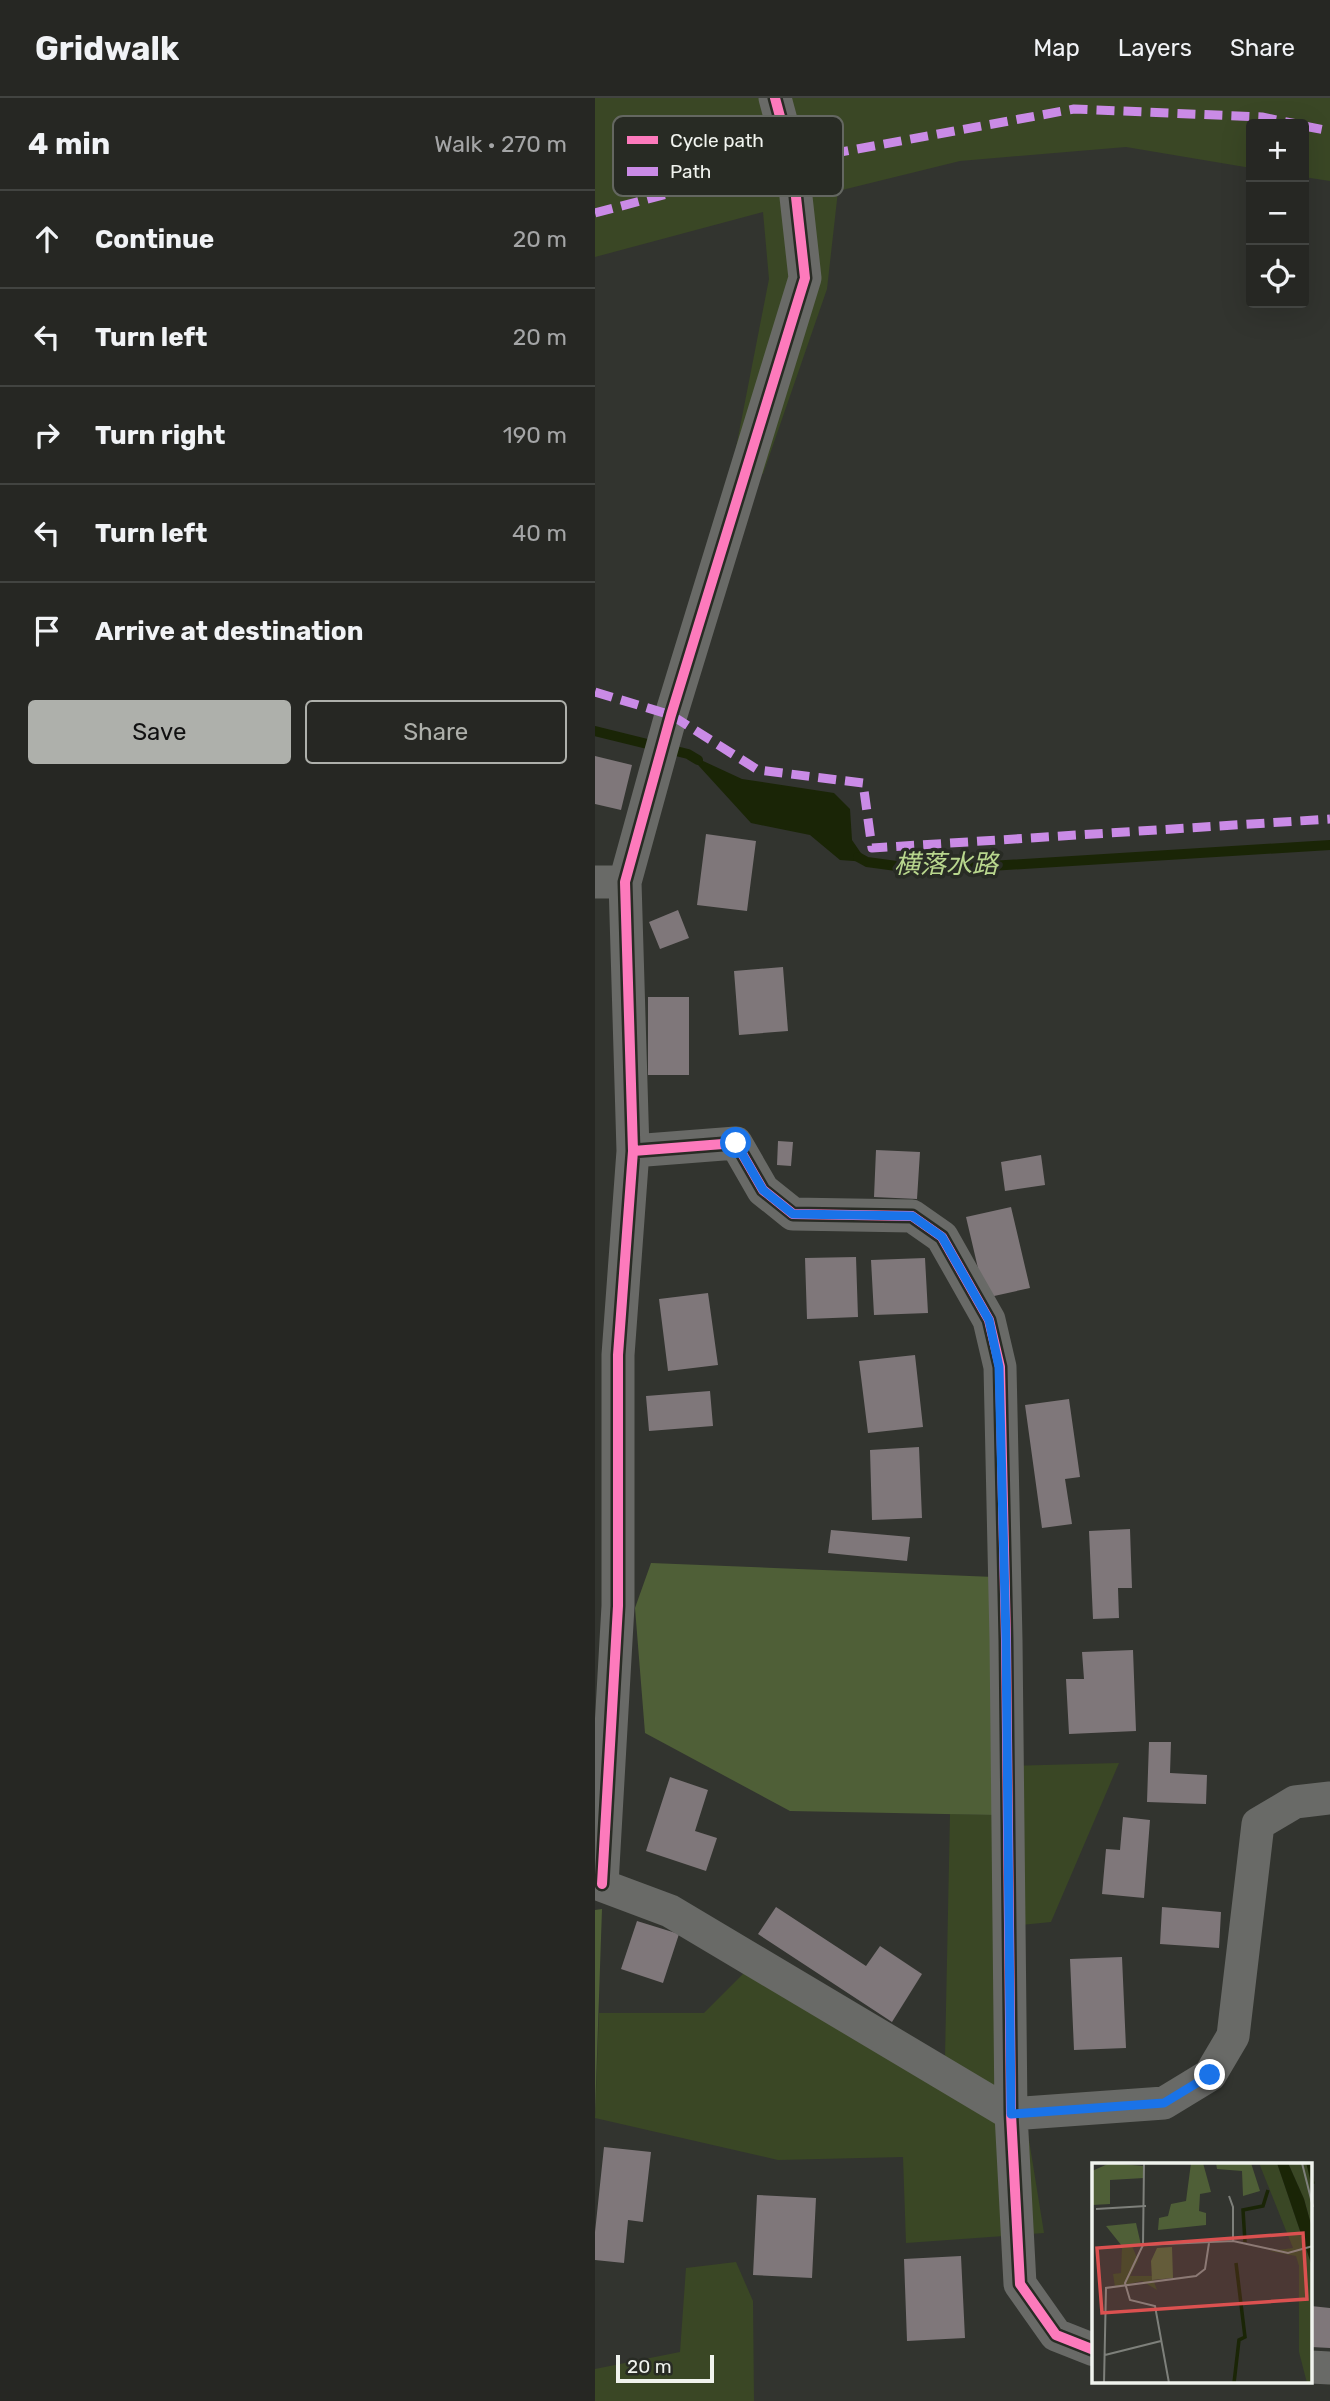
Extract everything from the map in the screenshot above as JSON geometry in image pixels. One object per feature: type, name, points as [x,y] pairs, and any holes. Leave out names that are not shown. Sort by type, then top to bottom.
[{"type":"street","points":[[775,98],[780,116]]},
{"type":"street","points":[[796,196],[805,278],[658,765],[610,882],[633,1151],[618,1354],[618,1606],[599,1883],[670,1911],[1011,2114],[1164,2103],[1210,2075],[1233,2036],[1258,1824],[1295,1802],[1330,1798]]},
{"type":"street","points":[[633,1151],[736,1143],[763,1190],[793,1214],[912,1216],[942,1237],[989,1320],[999,1367],[1006,1640],[1011,2114],[1020,2284],[1056,2335],[1092,2349]]},
{"type":"shaded area","points":[[595,98],[1330,98],[1330,181],[1309,178],[1309,119],[1246,119],[1246,167],[1126,147],[960,161],[843,190],[843,116],[613,116],[613,196],[837,196],[827,289],[763,474],[733,463],[769,279],[763,212],[595,257]]},
{"type":"shaded area","points":[[688,754],[742,779],[834,793],[850,809],[852,840],[867,862],[840,860],[810,835],[751,823]]},
{"type":"shaded area","points":[[651,1563],[994,1577],[996,1815],[790,1811],[645,1733],[635,1608]]},
{"type":"shaded area","points":[[1119,1763],[1051,1922],[1002,1927],[1028,2134],[1044,2233],[906,2243],[903,2157],[778,2160],[595,2118],[599,2013],[704,2013],[760,1957],[945,2057],[950,1814],[996,1815],[1008,1766]]},
{"type":"shaded area","points":[[602,1909],[595,2113],[595,1910]]},
{"type":"shaded area","points":[[736,2262],[753,2301],[754,2401],[595,2401],[595,2369],[680,2352],[686,2268]]},
{"type":"building","points":[[595,756],[632,765],[621,810],[595,804]]},
{"type":"building","points":[[706,834],[756,841],[747,911],[697,905]]},
{"type":"building","points":[[678,910],[689,938],[660,949],[649,922]]},
{"type":"building","points":[[783,967],[788,1031],[739,1035],[734,971]]},
{"type":"building","points":[[648,997],[689,997],[689,1075],[648,1075]]},
{"type":"building","points":[[778,1141],[793,1142],[791,1166],[777,1165]]},
{"type":"building","points":[[876,1150],[920,1152],[917,1199],[874,1197]]},
{"type":"building","points":[[1041,1155],[1045,1185],[1005,1191],[1001,1162]]},
{"type":"building","points":[[1011,1207],[1030,1288],[985,1298],[966,1217]]},
{"type":"building","points":[[856,1257],[858,1317],[807,1319],[805,1258]]},
{"type":"building","points":[[925,1258],[928,1313],[874,1315],[871,1260]]},
{"type":"building","points":[[708,1293],[718,1365],[668,1371],[659,1299]]},
{"type":"building","points":[[915,1355],[923,1427],[868,1433],[859,1361]]},
{"type":"building","points":[[710,1391],[713,1426],[649,1431],[646,1396]]},
{"type":"building","points":[[1069,1399],[1080,1477],[1065,1479],[1072,1524],[1042,1528],[1025,1405]]},
{"type":"building","points":[[919,1447],[922,1518],[872,1520],[870,1450]]},
{"type":"building","points":[[1130,1529],[1132,1588],[1118,1588],[1119,1618],[1093,1619],[1089,1531]]},
{"type":"building","points":[[831,1530],[910,1537],[907,1561],[828,1553]]},
{"type":"building","points":[[1133,1650],[1136,1731],[1069,1734],[1066,1679],[1084,1679],[1082,1652]]},
{"type":"building","points":[[1149,1742],[1171,1742],[1170,1773],[1207,1775],[1206,1804],[1147,1802]]},
{"type":"building","points":[[670,1777],[708,1790],[695,1831],[717,1838],[706,1871],[646,1851]]},
{"type":"building","points":[[1123,1817],[1150,1820],[1144,1898],[1102,1894],[1106,1849],[1120,1850]]},
{"type":"building","points":[[776,1907],[866,1966],[880,1946],[922,1974],[892,2022],[758,1934]]},
{"type":"building","points":[[1162,1907],[1221,1912],[1219,1948],[1160,1944]]},
{"type":"building","points":[[637,1921],[679,1934],[663,1983],[621,1969]]},
{"type":"building","points":[[1122,1957],[1126,2048],[1074,2050],[1070,1959]]},
{"type":"building","points":[[604,2147],[651,2152],[643,2222],[628,2220],[624,2263],[595,2260],[595,2232]]},
{"type":"building","points":[[757,2195],[816,2198],[812,2278],[753,2275]]},
{"type":"building","points":[[961,2256],[965,2338],[907,2341],[904,2259]]},
{"type":"building","points":[[1313,2306],[1330,2308],[1330,2348],[1313,2347]]},
{"type":"waterway","name":"横落水路","points":[[595,731],[688,754],[698,760]]},
{"type":"waterway","name":"横落水路","points":[[858,857],[867,862],[926,870],[1330,845]]},
{"type":"marked path","points":[[843,152],[1074,109],[1272,119]]},
{"type":"marked path","points":[[1309,127],[1330,131]]},
{"type":"marked path","points":[[595,213],[659,196]]},
{"type":"marked path","points":[[595,692],[671,715],[758,770],[863,783],[872,848],[1330,819]]},
{"type":"cycle path","points":[[775,98],[780,116]]},
{"type":"cycle path","points":[[602,1884],[618,1606],[618,1355],[633,1151],[625,882],[671,715],[805,278],[796,196]]},
{"type":"cycle path","points":[[633,1151],[736,1143],[763,1190],[793,1214],[912,1216],[942,1237],[989,1320],[1000,1367],[1011,2114],[1020,2284],[1056,2335],[1092,2349]]},
{"type":"route","points":[[736,1143],[763,1190],[793,1214],[912,1216],[942,1237],[989,1320],[999,1367],[1006,1640],[1011,2114],[1164,2103],[1210,2075]]}]
